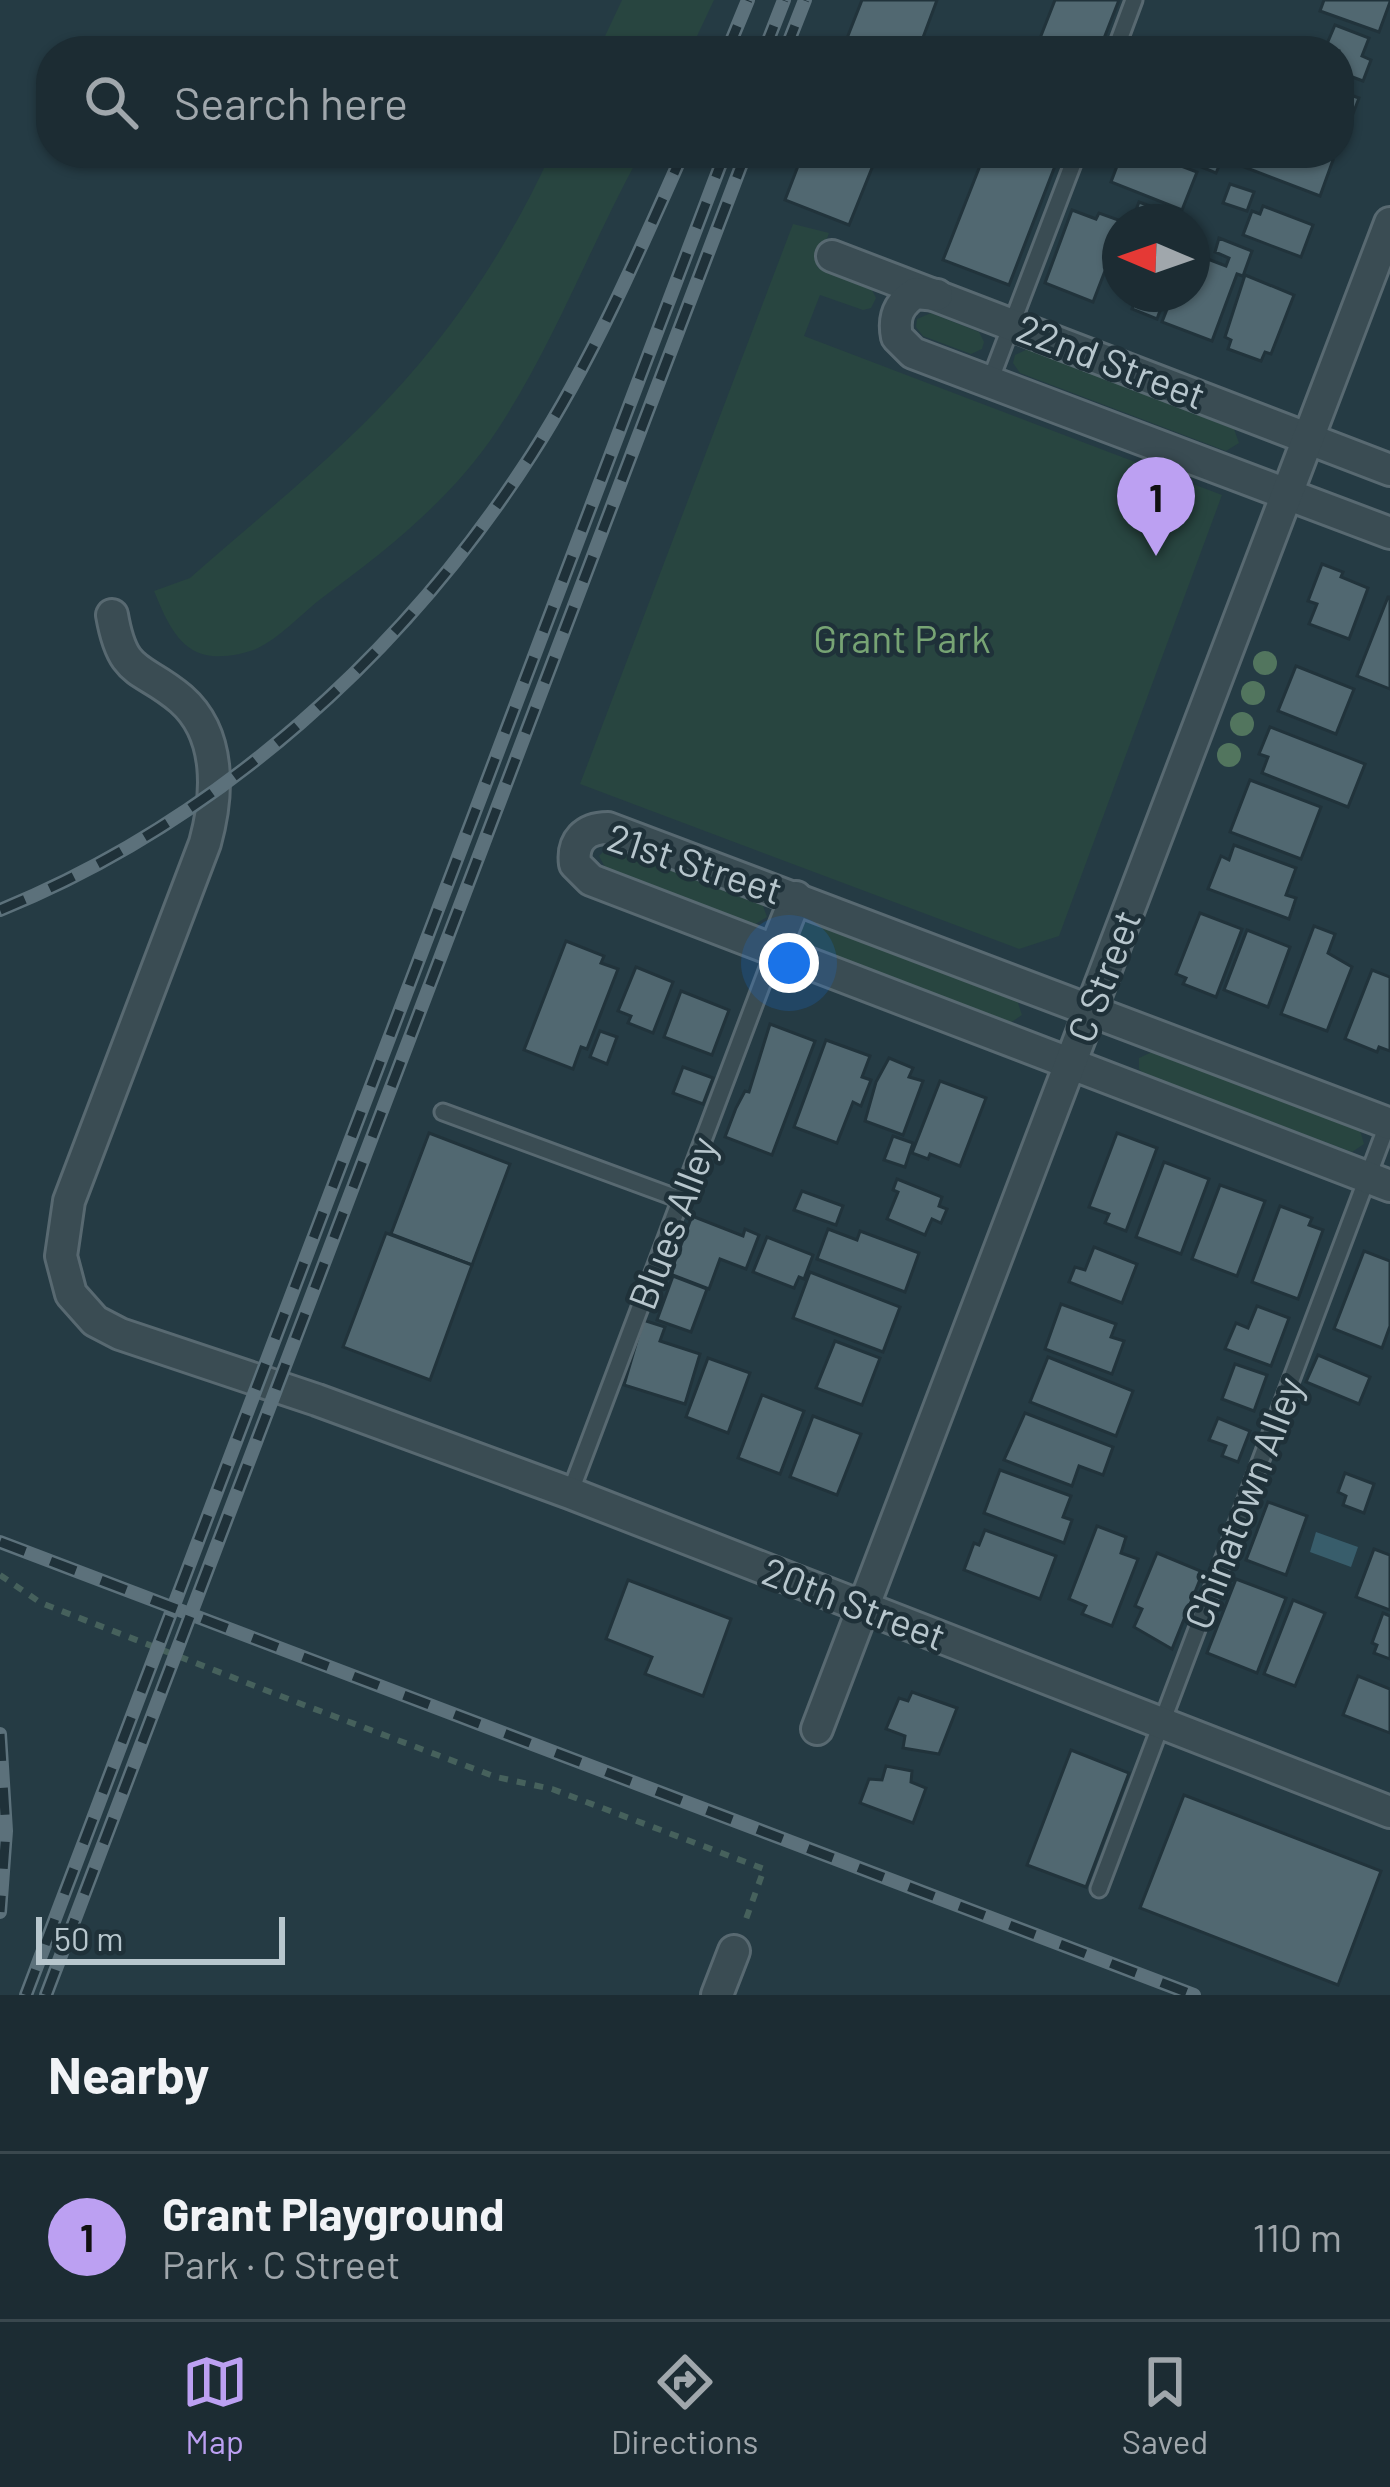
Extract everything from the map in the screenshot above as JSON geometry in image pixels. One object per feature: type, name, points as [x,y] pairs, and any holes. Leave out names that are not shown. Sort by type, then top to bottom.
[{"type":"street","name":"C Street","points":[[817,1729],[1390,223]]},
{"type":"street","name":"22nd Street","points":[[832,256],[1390,470]]},
{"type":"street","name":"22nd Street","points":[[937,296],[916,293],[900,306],[897,338],[913,353],[1390,533]]},
{"type":"street","name":"20th Street","points":[[112,615],[117,642],[134,671],[180,699],[194,716],[207,741],[216,789],[205,843],[69,1201],[61,1233],[64,1276],[81,1309],[120,1334],[570,1493],[1390,1811]]},
{"type":"street","name":"21st Street","points":[[1378,1182],[586,878],[575,864],[576,845],[588,831],[608,828],[1389,1122]]},
{"type":"street","points":[[774,952],[796,897]]},
{"type":"street","points":[[717,1995],[734,1951]]},
{"type":"lane","points":[[1121,36],[1134,0]]},
{"type":"lane","points":[[990,381],[1071,168]]},
{"type":"lane","name":"Blues Alley","points":[[570,1493],[774,952]]},
{"type":"lane","points":[[443,1112],[682,1200]]},
{"type":"lane","name":"Chinatown Alley","points":[[1099,1889],[1378,1182],[1389,1122]]},
{"type":"path","points":[[0,1575],[41,1603],[304,1705],[496,1778],[552,1789],[764,1869],[750,1909]]},
{"type":"green space","points":[[622,0],[714,0],[697,36],[605,36]]},
{"type":"green space","points":[[544,168],[633,168],[537,362],[498,429],[460,478],[418,521],[273,639],[229,656],[208,655],[185,644],[154,591],[190,578],[366,421],[438,340],[523,209]]},
{"type":"green space","name":"Grant Park","points":[[793,224],[829,233],[817,267],[871,288],[876,298],[871,308],[863,310],[820,295],[804,336],[1222,495],[1059,936],[1019,949],[580,784]]},
{"type":"green space","points":[[931,313],[979,332],[982,349],[971,354],[923,336],[916,327],[917,319]]},
{"type":"green space","points":[[1028,349],[1234,429],[1239,443],[1226,451],[1020,373],[1013,363],[1015,355]]},
{"type":"green space","points":[[609,846],[762,903],[767,917],[754,925],[606,869],[599,856]]},
{"type":"green space","points":[[811,921],[1017,1000],[1022,1015],[1010,1023],[803,944],[796,935],[800,924]]},
{"type":"green space","points":[[1152,1052],[1360,1130],[1364,1144],[1352,1152],[1144,1074],[1139,1058]]},
{"type":"water","points":[[1316,1532],[1358,1547],[1351,1567],[1310,1552]]},
{"type":"building","points":[[862,0],[937,0],[924,36],[848,36]]},
{"type":"building","points":[[1055,0],[1119,0],[1105,36],[1041,36]]},
{"type":"building","points":[[1324,0],[1390,2],[1379,32],[1320,11]]},
{"type":"building","points":[[1335,25],[1369,38],[1362,56],[1371,60],[1363,81],[1354,78],[1354,36],[1330,36]]},
{"type":"building","points":[[797,168],[872,168],[849,225],[785,200]]},
{"type":"building","points":[[979,168],[1054,168],[1009,285],[943,260]]},
{"type":"building","points":[[1116,168],[1197,172],[1184,204],[1167,204],[1111,182]]},
{"type":"building","points":[[1247,168],[1330,168],[1320,196]]},
{"type":"building","points":[[1230,184],[1254,192],[1247,211],[1223,203]]},
{"type":"building","points":[[1263,206],[1313,225],[1301,257],[1243,235],[1252,211],[1260,214]]},
{"type":"building","points":[[1072,210],[1096,219],[1102,214],[1102,279],[1093,302],[1045,283]]},
{"type":"building","points":[[1219,238],[1252,251],[1243,276],[1237,274],[1212,341],[1162,322],[1166,312],[1210,312],[1210,260],[1226,266],[1229,258],[1215,252]]},
{"type":"building","points":[[1245,275],[1294,295],[1271,354],[1265,352],[1261,361],[1228,349],[1231,340],[1225,337]]},
{"type":"building","points":[[1322,564],[1368,588],[1349,639],[1309,624],[1317,604],[1308,601]]},
{"type":"building","points":[[1390,597],[1390,689],[1357,676]]},
{"type":"building","points":[[1296,666],[1354,689],[1336,734],[1278,711]]},
{"type":"building","points":[[1270,727],[1365,764],[1348,807],[1262,773],[1268,757],[1259,754]]},
{"type":"building","points":[[1250,780],[1321,807],[1301,859],[1230,832]]},
{"type":"building","points":[[1234,845],[1296,868],[1286,895],[1296,898],[1289,919],[1208,889],[1221,856],[1229,860]]},
{"type":"building","points":[[1200,913],[1242,929],[1216,997],[1183,984],[1186,978],[1176,974]]},
{"type":"building","points":[[1314,926],[1335,934],[1328,953],[1352,967],[1327,1031],[1281,1014]]},
{"type":"building","points":[[1247,930],[1290,947],[1268,1007],[1224,990]]},
{"type":"building","points":[[566,941],[604,956],[601,963],[618,969],[587,1049],[581,1047],[573,1069],[524,1050]]},
{"type":"building","points":[[636,967],[673,982],[653,1033],[628,1023],[631,1016],[618,1011]]},
{"type":"building","points":[[1372,970],[1390,977],[1390,1051],[1379,1047],[1377,1052],[1345,1039]]},
{"type":"building","points":[[681,991],[729,1010],[712,1055],[664,1037]]},
{"type":"building","points":[[770,1024],[815,1041],[772,1155],[725,1137],[745,1091],[749,1092]]},
{"type":"building","points":[[600,1031],[617,1037],[607,1064],[590,1057]]},
{"type":"building","points":[[826,1040],[870,1056],[862,1077],[871,1080],[861,1106],[853,1102],[837,1143],[794,1127]]},
{"type":"building","points":[[889,1058],[913,1068],[909,1077],[923,1081],[903,1135],[865,1121],[876,1082]]},
{"type":"building","points":[[683,1067],[713,1078],[703,1104],[673,1093]]},
{"type":"building","points":[[940,1081],[986,1098],[960,1166],[930,1154],[928,1159],[912,1153]]},
{"type":"building","points":[[429,1133],[510,1164],[472,1265],[391,1234]]},
{"type":"building","points":[[1117,1133],[1157,1148],[1126,1231],[1105,1223],[1109,1214],[1089,1207]]},
{"type":"building","points":[[893,1136],[913,1143],[905,1167],[884,1160]]},
{"type":"building","points":[[1164,1162],[1209,1179],[1181,1254],[1136,1237]]},
{"type":"building","points":[[897,1179],[942,1197],[939,1206],[947,1209],[941,1223],[932,1219],[925,1235],[887,1219],[898,1192],[893,1190]]},
{"type":"building","points":[[1220,1185],[1265,1201],[1237,1276],[1192,1259]]},
{"type":"building","points":[[802,1191],[843,1206],[836,1225],[794,1210]]},
{"type":"building","points":[[1280,1206],[1312,1218],[1309,1225],[1323,1230],[1298,1299],[1252,1282]]},
{"type":"building","points":[[692,1216],[743,1236],[745,1229],[759,1235],[746,1269],[720,1259],[709,1289],[670,1274]]},
{"type":"building","points":[[828,1229],[857,1240],[860,1231],[919,1253],[905,1292],[817,1259]]},
{"type":"building","points":[[386,1233],[472,1265],[430,1380],[343,1347]]},
{"type":"building","points":[[767,1237],[813,1255],[804,1279],[799,1277],[794,1288],[753,1272]]},
{"type":"building","points":[[1094,1247],[1137,1264],[1122,1303],[1069,1282],[1075,1267],[1085,1270]]},
{"type":"building","points":[[1364,1251],[1390,1261],[1390,1326],[1382,1348],[1334,1329]]},
{"type":"building","points":[[810,1272],[900,1307],[883,1352],[793,1318]]},
{"type":"building","points":[[673,1276],[707,1289],[691,1332],[657,1320]]},
{"type":"building","points":[[1061,1304],[1116,1324],[1111,1337],[1124,1341],[1112,1374],[1045,1349]]},
{"type":"building","points":[[1257,1306],[1289,1318],[1271,1366],[1225,1349],[1236,1323],[1248,1328]]},
{"type":"building","points":[[643,1320],[665,1327],[660,1341],[700,1354],[685,1404],[624,1385]]},
{"type":"building","points":[[835,1341],[880,1358],[862,1405],[816,1388]]},
{"type":"building","points":[[1318,1355],[1370,1377],[1359,1404],[1306,1382]]},
{"type":"building","points":[[1048,1357],[1133,1391],[1116,1436],[1030,1402]]},
{"type":"building","points":[[708,1358],[750,1373],[728,1433],[686,1417]]},
{"type":"building","points":[[1235,1364],[1267,1375],[1254,1411],[1222,1399]]},
{"type":"building","points":[[762,1395],[804,1411],[780,1474],[738,1458]]},
{"type":"building","points":[[1025,1413],[1113,1447],[1103,1475],[1079,1466],[1072,1486],[1004,1460]]},
{"type":"building","points":[[813,1416],[861,1434],[837,1495],[790,1477]]},
{"type":"building","points":[[1218,1418],[1250,1431],[1238,1462],[1222,1456],[1226,1446],[1209,1440]]},
{"type":"building","points":[[1000,1470],[1071,1496],[1063,1517],[1072,1520],[1064,1543],[984,1513]]},
{"type":"building","points":[[1345,1473],[1374,1484],[1364,1513],[1343,1505],[1346,1496],[1338,1492]]},
{"type":"building","points":[[1268,1502],[1307,1516],[1286,1575],[1246,1560]]},
{"type":"building","points":[[1097,1526],[1126,1537],[1121,1553],[1138,1559],[1112,1626],[1082,1614],[1086,1606],[1069,1599]]},
{"type":"building","points":[[985,1530],[1056,1556],[1040,1599],[964,1570],[974,1543],[979,1545]]},
{"type":"building","points":[[1374,1549],[1390,1555],[1390,1610],[1356,1597]]},
{"type":"building","points":[[1157,1553],[1203,1572],[1172,1649],[1134,1627],[1142,1609],[1135,1606]]},
{"type":"building","points":[[1236,1579],[1286,1598],[1257,1673],[1207,1653]]},
{"type":"building","points":[[628,1580],[731,1619],[703,1696],[645,1674],[652,1657],[606,1639]]},
{"type":"building","points":[[1293,1600],[1325,1613],[1295,1686],[1264,1674]]},
{"type":"building","points":[[1383,1613],[1390,1616],[1390,1659],[1374,1653],[1377,1645],[1372,1643]]},
{"type":"building","points":[[1358,1676],[1390,1689],[1390,1733],[1343,1715]]},
{"type":"building","points":[[912,1692],[957,1708],[939,1754],[903,1748],[905,1736],[886,1729],[899,1698],[908,1701]]},
{"type":"building","points":[[1071,1750],[1129,1773],[1086,1887],[1027,1865]]},
{"type":"building","points":[[886,1766],[912,1771],[911,1782],[926,1788],[913,1823],[860,1803],[869,1779],[882,1780]]},
{"type":"building","points":[[1184,1795],[1381,1871],[1338,1985],[1140,1908]]},
{"type":"railway","points":[[733,36],[748,0]]},
{"type":"railway","points":[[770,36],[784,0]]},
{"type":"railway","points":[[791,36],[805,0]]},
{"type":"railway","points":[[0,910],[81,873],[158,829],[231,779],[366,662],[482,527],[532,454],[575,382],[676,168]]},
{"type":"railway","points":[[26,1995],[719,168]]},
{"type":"railway","points":[[46,1995],[740,168]]},
{"type":"railway","points":[[0,1542],[1194,1995]]},
{"type":"railway","points":[[0,1734],[6,1831],[0,1912]]},
{"type":"place","name":"Grant Playground","points":[[1156,556]]}]
